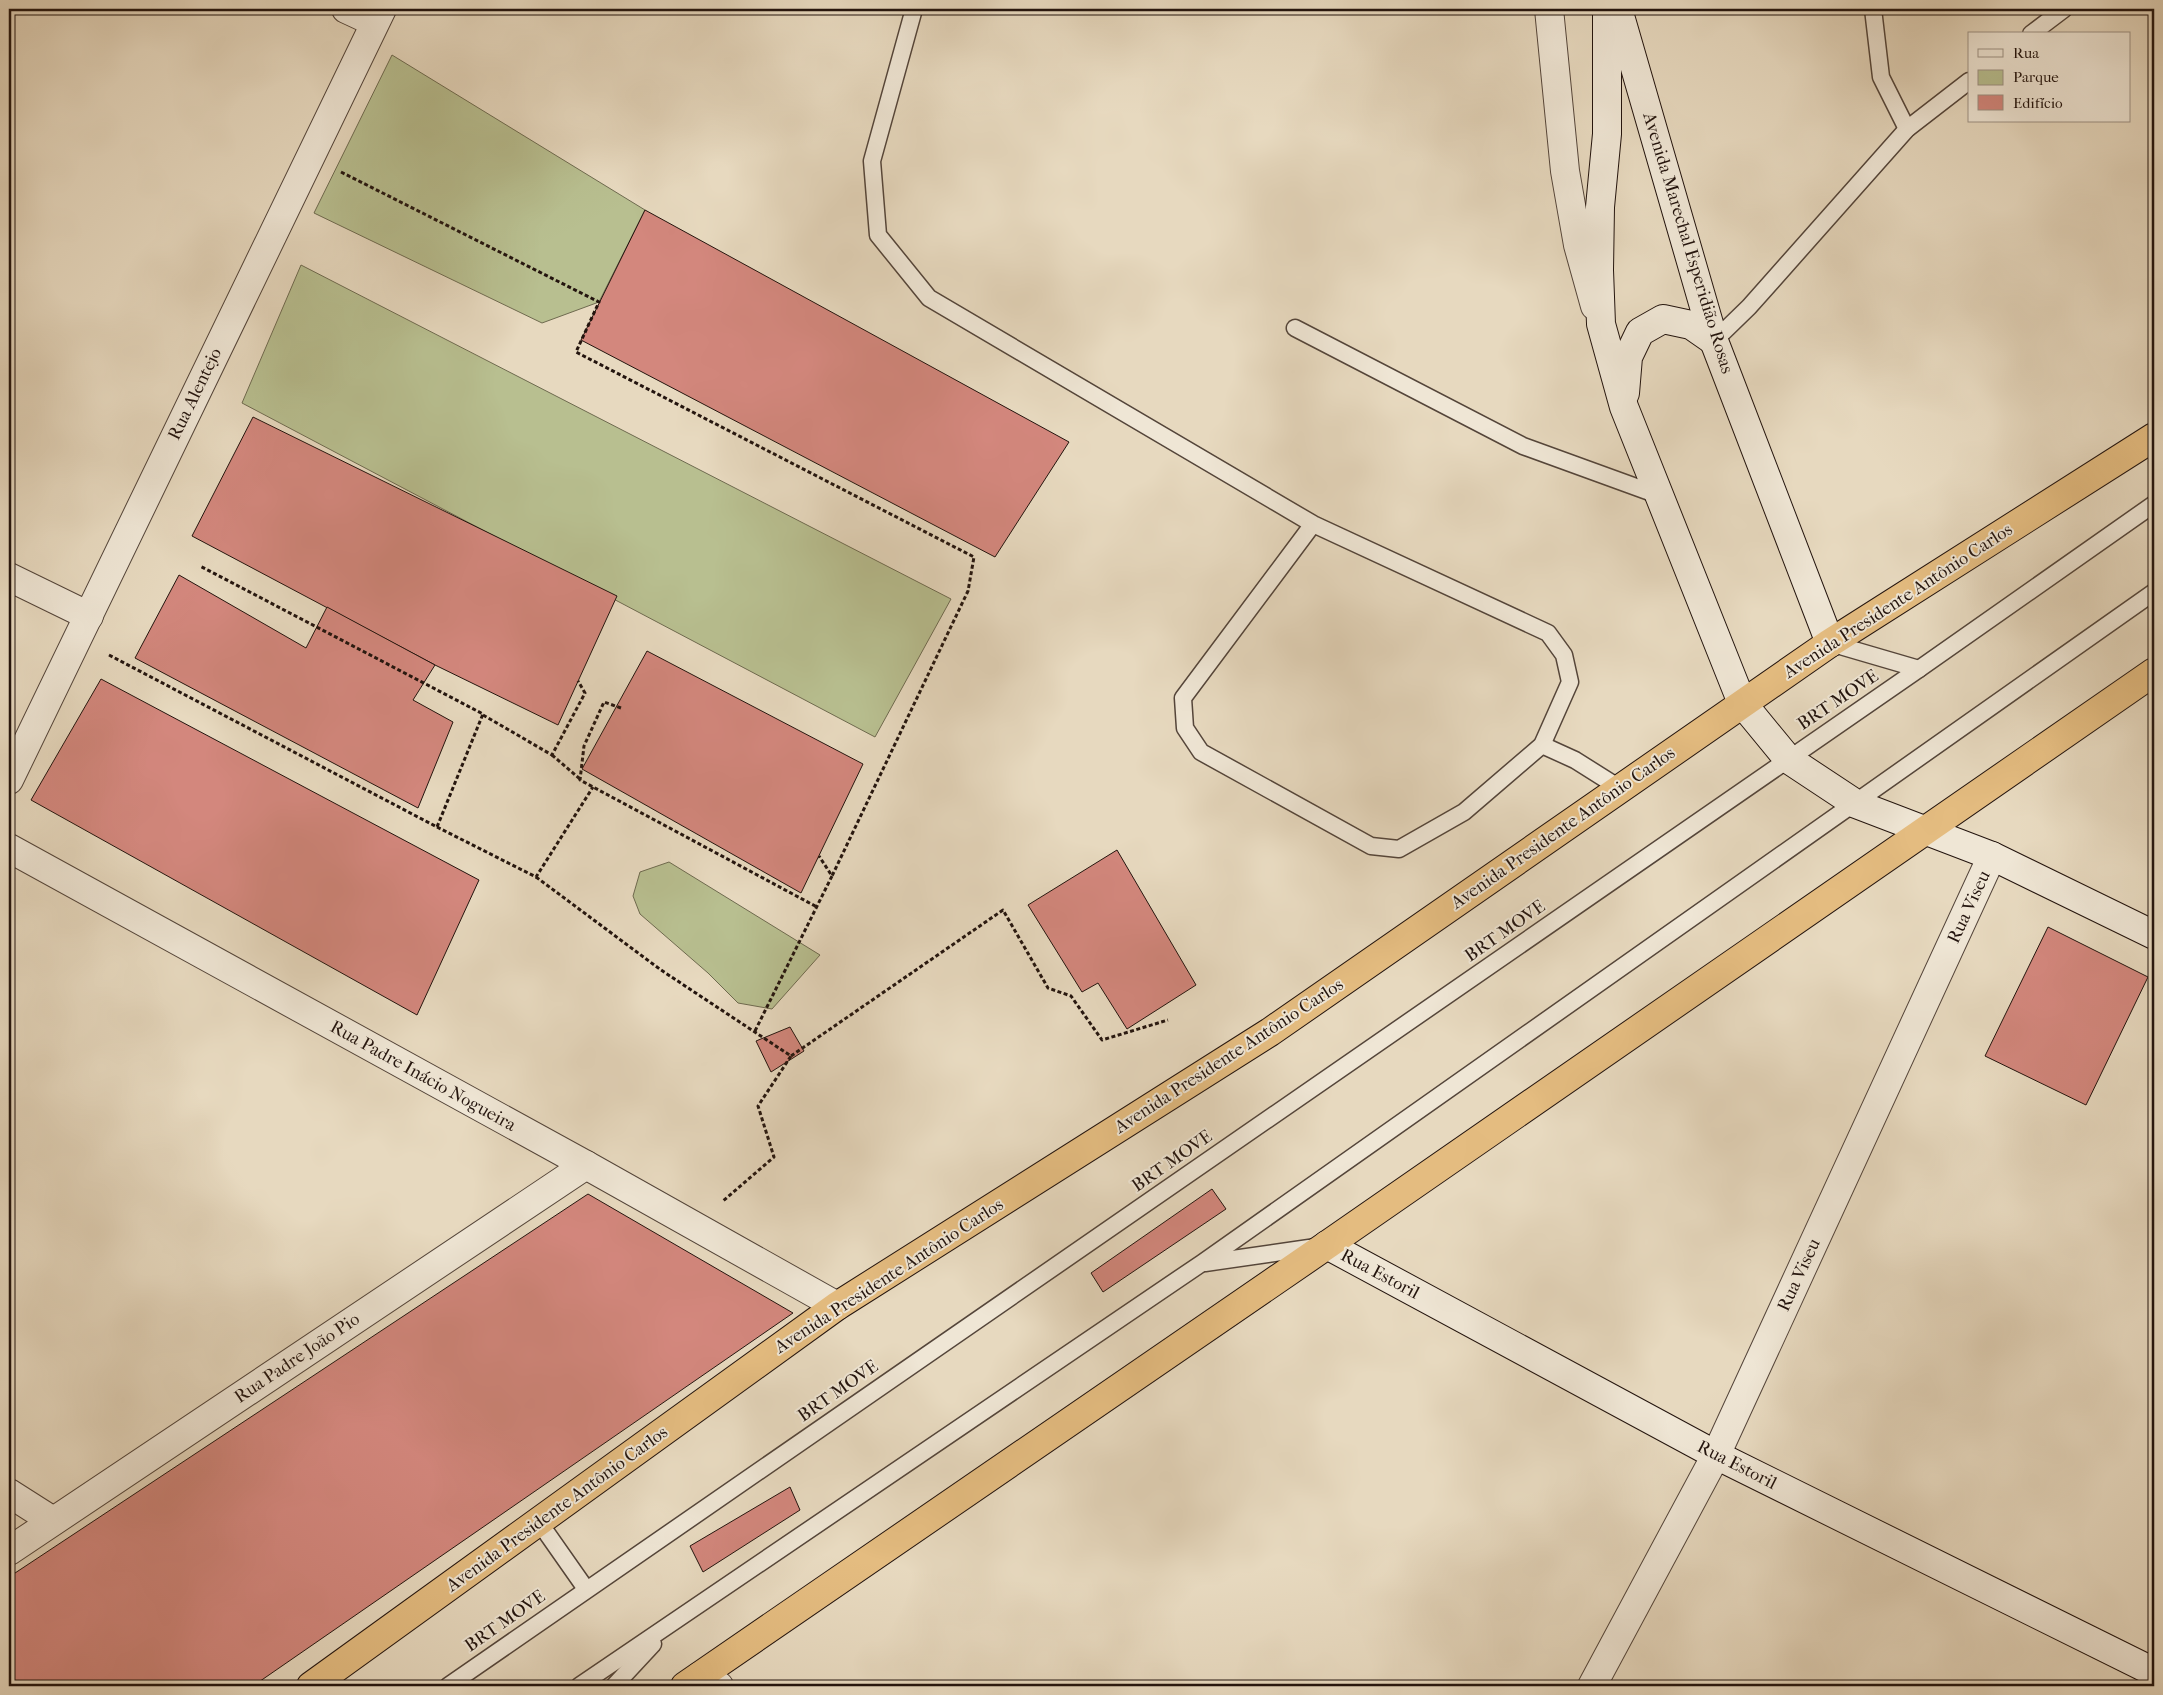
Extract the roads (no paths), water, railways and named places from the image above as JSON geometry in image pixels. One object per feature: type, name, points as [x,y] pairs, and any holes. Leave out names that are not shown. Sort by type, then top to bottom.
[{"type":"highway","name":"Avenida Presidente Antônio Carlos","points":[[311,1686],[837,1306],[1270,1032],[1830,643],[2154,437]]},
{"type":"highway","points":[[701,1683],[1327,1245],[2154,672]]},
{"type":"street","points":[[346,9],[378,15]]},
{"type":"street","points":[[1549,9],[1565,171],[1578,245],[1624,407],[1742,703],[1788,759],[1856,804],[1926,829],[1992,856],[2154,935]]},
{"type":"street","points":[[1601,324],[1598,270],[1600,208],[1606,134],[1607,9]]},
{"type":"street","name":"Avenida Marechal Esperidião Rosas","points":[[1618,9],[1714,342],[1830,643]]},
{"type":"street","name":"Rua Alentejo","points":[[9,780],[378,15]]},
{"type":"street","points":[[1624,407],[1628,356],[1640,332],[1662,320],[1691,325],[1714,342]]},
{"type":"street","points":[[9,577],[83,628]]},
{"type":"street","name":"Rua Padre Inácio Nogueira","points":[[9,848],[586,1165],[837,1306]]},
{"type":"street","name":"Rua Viseu","points":[[1592,1686],[1716,1455],[1992,856]]},
{"type":"street","name":"Rua Padre João Pio","points":[[9,1551],[586,1165]]},
{"type":"street","name":"Rua Estoril","points":[[1327,1245],[1716,1455],[2154,1672]]},
{"type":"street","points":[[9,1493],[53,1521]]},
{"type":"lane","points":[[914,9],[872,161],[878,235],[929,298],[1313,524],[1548,633],[1564,654],[1570,682],[1542,745],[1464,812],[1399,849],[1371,846],[1201,752],[1185,728],[1183,698],[1313,524]]},
{"type":"lane","points":[[1873,9],[1881,77],[1907,129]]},
{"type":"lane","points":[[2034,32],[2064,9]]},
{"type":"lane","points":[[1714,342],[1749,307],[1907,129],[1968,82]]},
{"type":"lane","points":[[1295,328],[1523,446],[1658,495]]},
{"type":"lane","name":"BRT MOVE","points":[[448,1686],[1919,669],[2154,504]]},
{"type":"lane","points":[[579,1686],[1202,1263],[1856,804],[2154,592]]},
{"type":"lane","name":"BRT MOVE","points":[[1830,643],[1919,669]]},
{"type":"lane","points":[[1542,745],[1574,760],[1621,789]]},
{"type":"lane","points":[[1202,1263],[1327,1245]]},
{"type":"lane","points":[[539,1522],[586,1589]]},
{"type":"lane","points":[[614,1686],[674,1622]]}]
